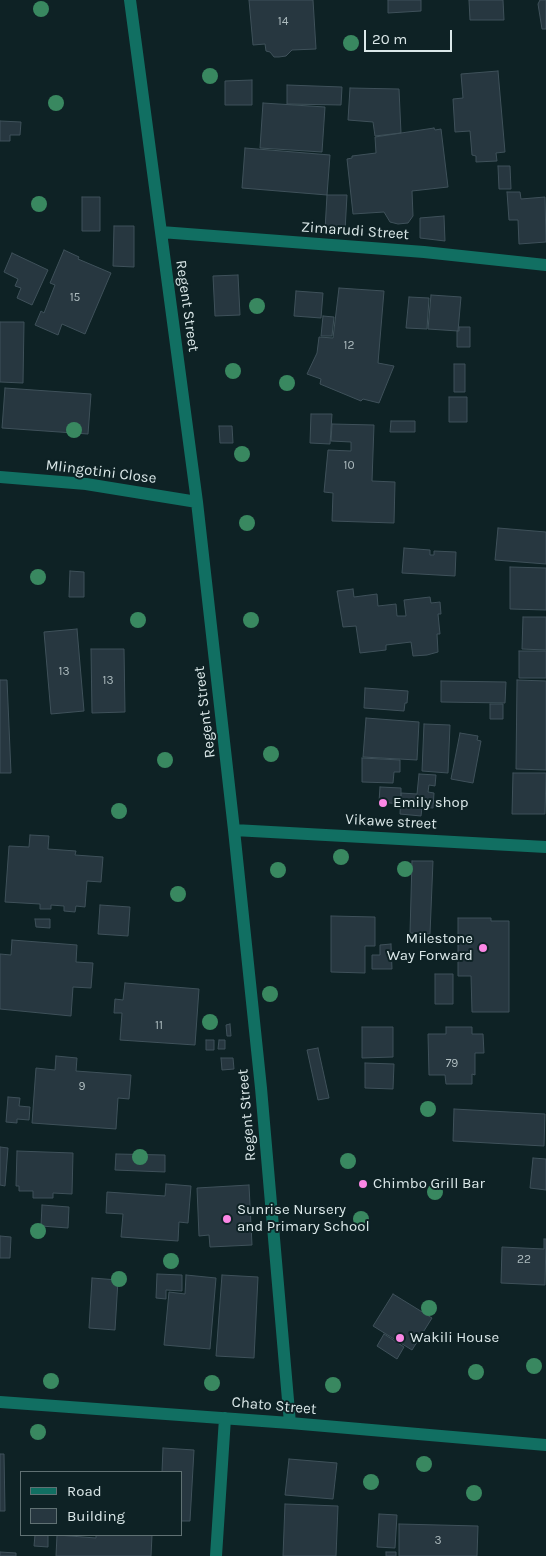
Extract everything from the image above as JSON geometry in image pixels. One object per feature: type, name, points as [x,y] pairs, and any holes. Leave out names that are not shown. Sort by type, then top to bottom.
[{"type":"street","name":"Regent Street","points":[[130,0],[197,502],[234,830],[261,1088],[290,1423]]},
{"type":"street","name":"Zimarudi Street","points":[[161,232],[424,252],[546,265]]},
{"type":"street","name":"Mlingotini Close","points":[[0,477],[86,484],[197,502]]},
{"type":"street","name":"Vikawe street","points":[[234,830],[546,847]]},
{"type":"street","name":"Chato Street","points":[[0,1402],[290,1423],[546,1445]]},
{"type":"street","points":[[216,1556],[224,1418]]},
{"type":"building","points":[[249,0],[313,0],[316,49],[292,50],[286,56],[274,57],[270,52],[266,51],[265,44],[253,45]]},
{"type":"building","points":[[388,0],[421,0],[421,11],[388,13]]},
{"type":"building","points":[[469,0],[503,0],[504,20],[470,20]]},
{"type":"building","points":[[540,0],[546,0],[546,29],[542,29],[538,4]]},
{"type":"building","points":[[498,71],[505,152],[496,153],[497,161],[476,162],[476,156],[472,155],[470,131],[455,132],[453,99],[463,98],[461,74]]},
{"type":"building","points":[[252,80],[252,105],[225,105],[225,81]]},
{"type":"building","points":[[287,85],[342,87],[341,105],[287,104]]},
{"type":"building","points":[[350,88],[399,89],[401,133],[375,136],[373,122],[348,120]]},
{"type":"building","points":[[263,103],[325,107],[322,152],[260,148]]},
{"type":"building","points":[[0,121],[21,122],[20,135],[10,135],[10,141],[0,141]]},
{"type":"building","points":[[434,128],[435,130],[441,129],[448,187],[412,191],[413,216],[408,223],[398,224],[390,222],[384,212],[353,214],[347,159],[352,158],[352,156],[376,153],[375,137]]},
{"type":"building","points":[[245,148],[330,155],[327,195],[242,188]]},
{"type":"building","points":[[498,166],[510,166],[511,189],[499,189]]},
{"type":"building","points":[[507,192],[520,192],[521,199],[545,197],[546,242],[519,244],[518,220],[509,220]]},
{"type":"building","points":[[327,195],[347,195],[345,231],[325,230]]},
{"type":"building","points":[[82,197],[100,197],[100,231],[82,231]]},
{"type":"building","points":[[444,216],[445,241],[420,238],[420,218]]},
{"type":"building","points":[[114,226],[134,226],[134,267],[113,266]]},
{"type":"building","points":[[64,250],[79,257],[78,259],[111,273],[85,334],[62,324],[58,335],[35,325],[41,311],[44,313],[55,285],[50,283]]},
{"type":"building","points":[[12,253],[48,270],[32,305],[17,298],[21,288],[15,286],[18,279],[4,272]]},
{"type":"building","points":[[238,275],[240,315],[215,316],[213,276]]},
{"type":"building","points":[[339,288],[384,291],[378,363],[394,366],[379,403],[363,399],[361,401],[320,384],[321,379],[307,374],[317,353],[319,337],[333,338]]},
{"type":"building","points":[[296,291],[323,293],[321,318],[294,316]]},
{"type":"building","points":[[431,295],[461,297],[458,331],[428,329]]},
{"type":"building","points":[[409,297],[429,298],[427,329],[406,328]]},
{"type":"building","points":[[323,316],[334,317],[332,336],[321,336]]},
{"type":"building","points":[[0,322],[24,322],[23,383],[0,382]]},
{"type":"building","points":[[459,327],[470,327],[470,347],[457,347],[457,331],[459,331]]},
{"type":"building","points":[[454,364],[465,364],[465,392],[454,392]]},
{"type":"building","points":[[5,388],[91,394],[88,434],[2,428]]},
{"type":"building","points":[[449,397],[467,397],[467,422],[449,422]]},
{"type":"building","points":[[311,414],[332,414],[330,444],[310,443]]},
{"type":"building","points":[[391,421],[415,421],[415,432],[390,432]]},
{"type":"building","points":[[332,424],[374,425],[372,481],[395,482],[394,523],[332,521],[333,493],[324,492],[328,450],[351,451],[351,442],[331,441]]},
{"type":"building","points":[[219,426],[232,426],[233,443],[220,443]]},
{"type":"building","points":[[498,528],[546,532],[546,564],[495,560]]},
{"type":"building","points":[[404,548],[430,550],[430,555],[434,555],[434,551],[456,552],[455,576],[402,573]]},
{"type":"building","points":[[510,567],[546,568],[546,610],[510,609]]},
{"type":"building","points":[[70,571],[84,572],[84,597],[69,597]]},
{"type":"building","points":[[353,589],[354,597],[377,594],[378,606],[396,604],[397,616],[406,616],[404,600],[430,597],[431,603],[440,602],[441,614],[438,614],[440,634],[437,634],[438,652],[413,656],[411,642],[386,645],[386,650],[360,653],[356,626],[343,627],[337,591]]},
{"type":"building","points":[[523,617],[546,617],[546,650],[522,649]]},
{"type":"building","points":[[77,629],[84,711],[51,714],[44,632]]},
{"type":"building","points":[[91,649],[124,649],[125,712],[92,713]]},
{"type":"building","points":[[519,651],[546,651],[546,678],[519,678]]},
{"type":"building","points":[[0,680],[7,680],[11,773],[0,773]]},
{"type":"building","points":[[517,680],[546,681],[546,770],[516,769]]},
{"type":"building","points":[[441,681],[506,682],[505,703],[441,702]]},
{"type":"building","points":[[365,688],[408,691],[404,711],[364,708]]},
{"type":"building","points":[[490,704],[503,704],[503,719],[490,719]]},
{"type":"building","points":[[366,718],[419,722],[417,760],[363,757]]},
{"type":"building","points":[[424,724],[450,725],[448,773],[422,771]]},
{"type":"building","points":[[460,733],[478,736],[477,740],[481,741],[473,783],[451,779]]},
{"type":"building","points":[[362,758],[400,760],[400,772],[394,772],[393,783],[362,782]]},
{"type":"building","points":[[513,773],[546,773],[545,814],[512,814]]},
{"type":"building","points":[[419,774],[436,775],[435,786],[429,785],[428,792],[434,793],[433,808],[422,807],[421,816],[400,814],[401,793],[417,794]]},
{"type":"building","points":[[380,787],[401,788],[401,804],[379,802]]},
{"type":"building","points":[[30,835],[49,836],[48,849],[76,851],[75,855],[103,857],[101,882],[87,881],[85,907],[76,906],[75,912],[64,911],[64,906],[51,905],[51,909],[40,909],[40,904],[5,902],[9,846],[29,847]]},
{"type":"building","points":[[412,861],[433,861],[430,934],[410,933]]},
{"type":"building","points":[[100,905],[130,907],[128,936],[98,934]]},
{"type":"building","points":[[331,916],[375,917],[375,946],[365,946],[365,973],[331,972]]},
{"type":"building","name":"Milestone Way Forward","points":[[458,918],[491,918],[491,921],[509,921],[509,1012],[472,1012],[471,976],[458,976]]},
{"type":"building","points":[[35,919],[50,919],[50,928],[36,927]]},
{"type":"building","points":[[12,940],[77,945],[76,962],[93,963],[91,988],[73,987],[71,1016],[0,1009],[0,954],[11,955]]},
{"type":"building","points":[[391,944],[392,969],[372,969],[372,955],[380,955],[380,945]]},
{"type":"building","points":[[435,974],[453,974],[453,1004],[435,1004]]},
{"type":"building","points":[[125,983],[199,989],[195,1045],[120,1040],[122,1013],[114,1013],[115,999],[123,1000]]},
{"type":"building","points":[[230,1024],[231,1036],[227,1036],[226,1025]]},
{"type":"building","points":[[362,1027],[393,1027],[393,1057],[362,1058]]},
{"type":"building","points":[[446,1027],[472,1027],[472,1034],[483,1034],[484,1053],[475,1053],[475,1075],[472,1074],[472,1084],[446,1084],[445,1075],[429,1075],[428,1034],[446,1034]]},
{"type":"building","points":[[206,1040],[214,1040],[214,1050],[206,1050]]},
{"type":"building","points":[[219,1040],[225,1040],[225,1049],[218,1049]]},
{"type":"building","points":[[318,1048],[329,1098],[318,1100],[307,1050]]},
{"type":"building","points":[[56,1056],[77,1058],[76,1071],[131,1075],[129,1099],[118,1098],[116,1129],[32,1123],[36,1068],[55,1070]]},
{"type":"building","points":[[221,1058],[233,1058],[234,1069],[222,1070]]},
{"type":"building","points":[[365,1063],[394,1064],[393,1089],[365,1088]]},
{"type":"building","points":[[8,1097],[20,1098],[19,1106],[30,1107],[29,1120],[17,1119],[17,1123],[6,1122]]},
{"type":"building","points":[[454,1109],[545,1114],[544,1146],[453,1141]]},
{"type":"building","points":[[0,1147],[8,1148],[5,1186],[0,1185]]},
{"type":"building","points":[[17,1151],[73,1153],[72,1194],[53,1193],[53,1198],[33,1198],[33,1191],[19,1191],[19,1186],[16,1186]]},
{"type":"building","points":[[116,1154],[165,1155],[165,1172],[115,1170]]},
{"type":"building","points":[[533,1158],[546,1159],[546,1190],[530,1188]]},
{"type":"building","points":[[166,1184],[191,1186],[188,1223],[179,1222],[178,1241],[121,1237],[123,1214],[106,1213],[107,1192],[165,1196]]},
{"type":"building","points":[[249,1185],[252,1245],[210,1247],[209,1235],[199,1236],[197,1188]]},
{"type":"building","points":[[42,1205],[69,1207],[68,1228],[41,1226]]},
{"type":"building","points":[[0,1236],[11,1237],[10,1258],[0,1258]]},
{"type":"building","points":[[544,1239],[546,1239],[545,1285],[501,1283],[502,1247],[544,1249]]},
{"type":"building","points":[[157,1274],[182,1275],[182,1291],[166,1290],[166,1299],[156,1298]]},
{"type":"building","points":[[186,1275],[216,1278],[210,1349],[164,1345],[169,1292],[185,1294]]},
{"type":"building","points":[[222,1275],[258,1277],[254,1358],[216,1356]]},
{"type":"building","points":[[92,1278],[118,1280],[115,1330],[89,1328]]},
{"type":"building","points":[[393,1294],[432,1318],[412,1350],[373,1326]]},
{"type":"building","points":[[384,1334],[404,1347],[397,1359],[377,1346]]},
{"type":"building","points":[[163,1448],[194,1450],[190,1521],[182,1521],[182,1471],[162,1471]]},
{"type":"building","points":[[0,1454],[4,1454],[5,1511],[0,1511]]},
{"type":"building","points":[[289,1459],[337,1463],[333,1499],[285,1495]]},
{"type":"building","points":[[285,1504],[338,1506],[336,1556],[283,1556]]},
{"type":"building","points":[[379,1514],[397,1515],[395,1548],[377,1547]]},
{"type":"building","points":[[399,1524],[478,1526],[477,1556],[399,1556]]},
{"type":"building","points":[[35,1536],[48,1536],[48,1547],[34,1546]]},
{"type":"building","points":[[57,1536],[96,1538],[96,1536],[152,1536],[151,1556],[56,1556]]},
{"type":"building","points":[[0,1552],[16,1553],[16,1556],[0,1556]]},
{"type":"building","points":[[386,1552],[396,1552],[396,1556],[386,1556]]},
{"type":"place","name":"Emily shop","points":[[383,803]]},
{"type":"place","name":"Milestone Way Forward","points":[[483,948]]},
{"type":"place","name":"Chimbo Grill Bar","points":[[363,1184]]},
{"type":"place","name":"Sunrise Nursery and Primary School","points":[[227,1219]]},
{"type":"place","name":"Wakili House","points":[[400,1338]]}]
